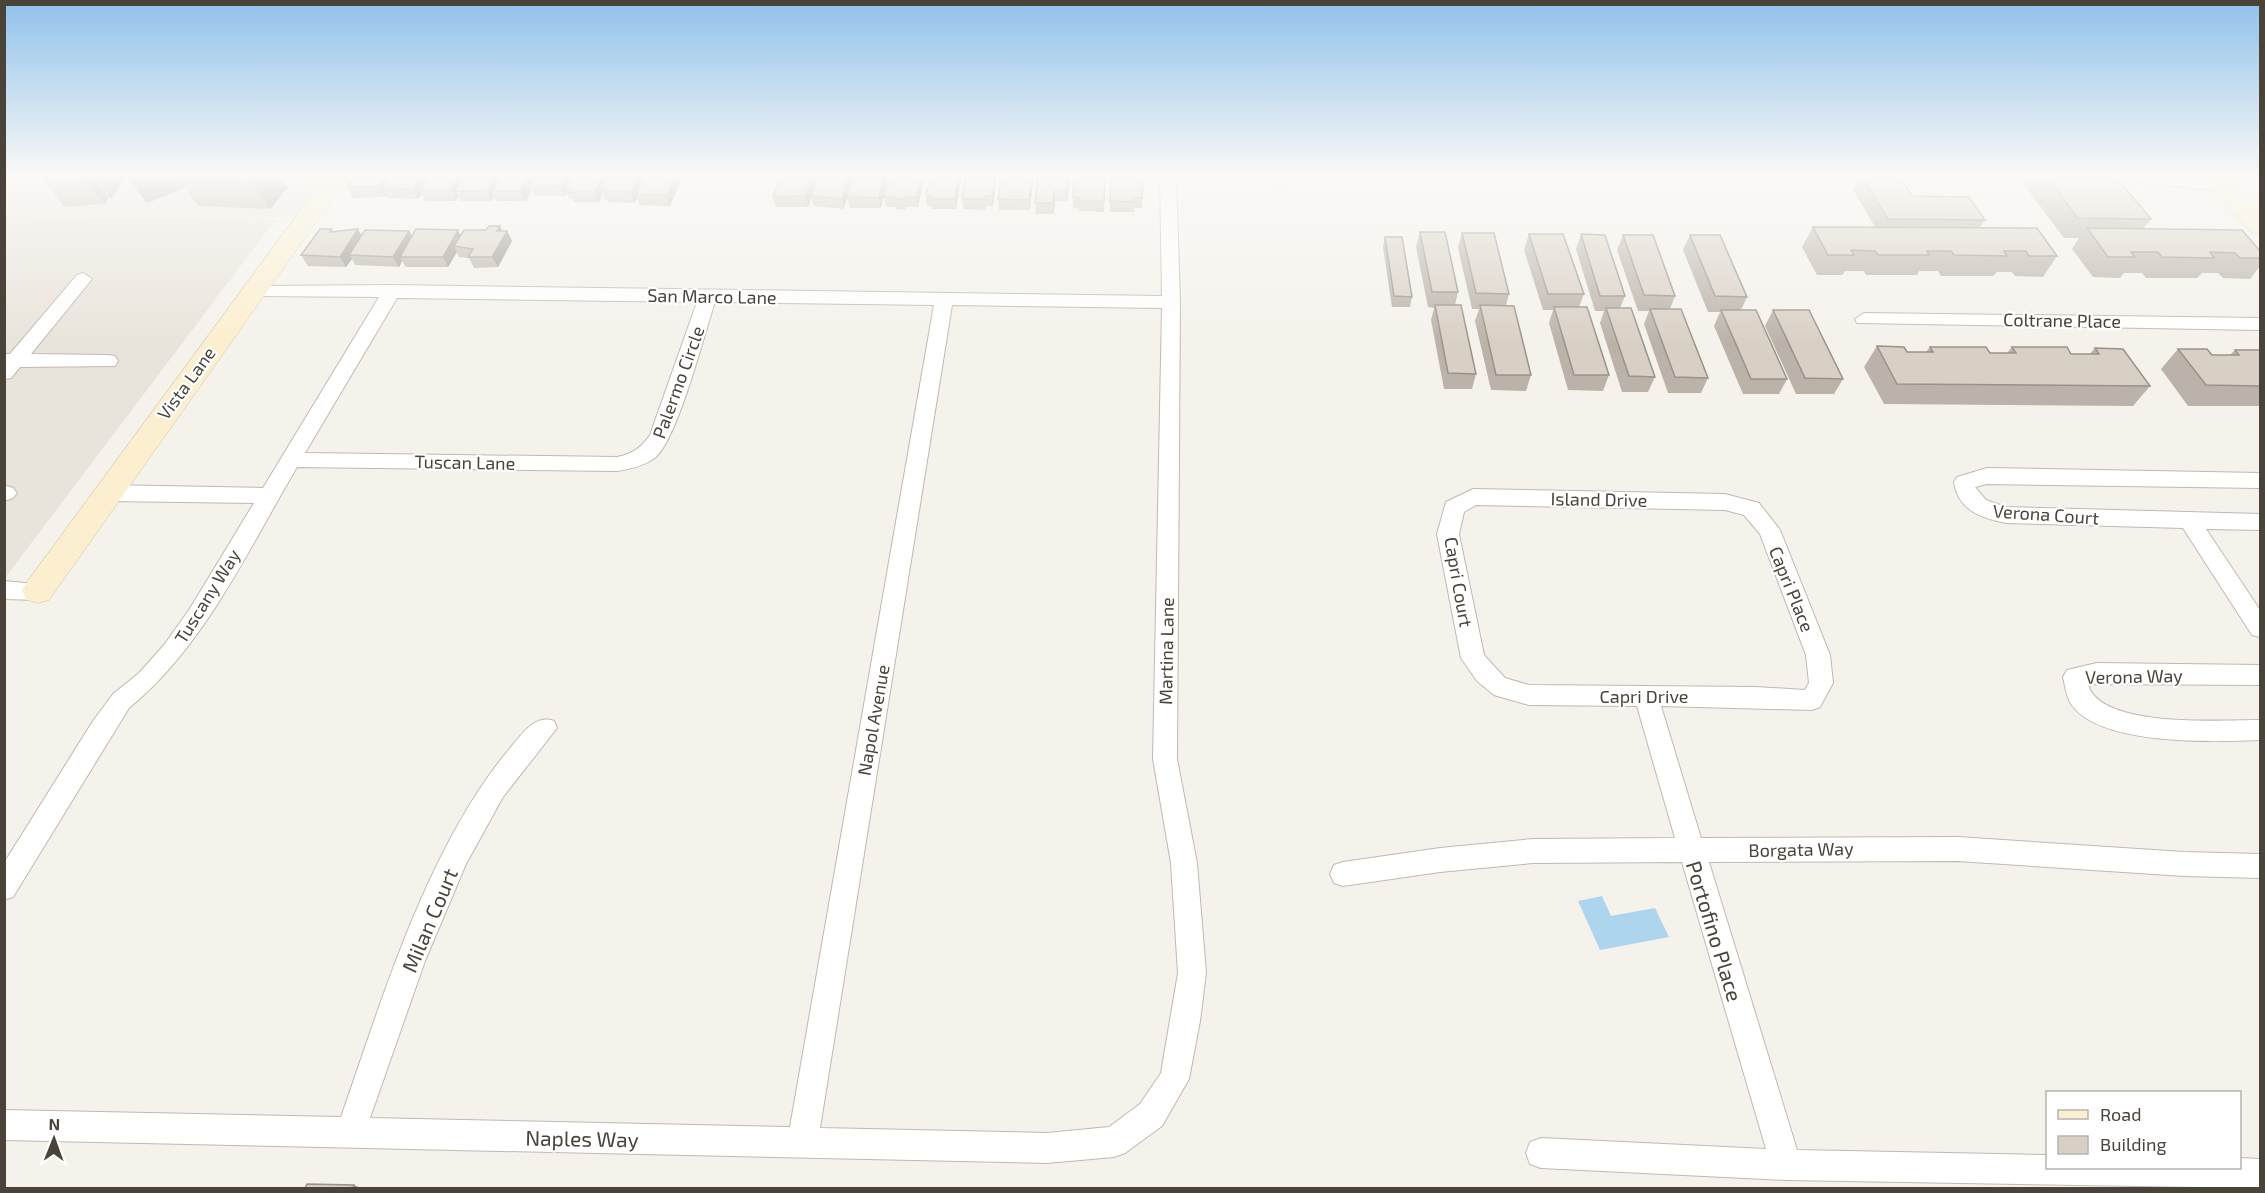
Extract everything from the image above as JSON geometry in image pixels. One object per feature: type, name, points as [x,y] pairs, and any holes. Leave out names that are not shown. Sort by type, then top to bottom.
[{"type":"street","name":"Vista Lane","points":[[38,591],[295,233]]},
{"type":"street","name":"Martina Lane","points":[[1151,1115],[1173,1079],[1186,1021],[1192,973],[1184,863],[1165,759],[1171,302],[1169,233]]},
{"type":"street","points":[[8,364],[83,279]]},
{"type":"street","name":"San Marco Lane","points":[[253,290],[1171,302]]},
{"type":"street","name":"Tuscany Way","points":[[4,888],[121,701],[147,680],[172,652],[392,291]]},
{"type":"street","name":"Palermo Circle","points":[[638,461],[650,453],[660,437],[708,296]]},
{"type":"street","name":"Napol Avenue","points":[[802,1143],[944,298]]},
{"type":"street","name":"Coltrane Place","points":[[1864,319],[2260,324]]},
{"type":"street","points":[[8,364],[108,361]]},
{"type":"street","name":"Tuscan Lane","points":[[291,460],[617,464],[638,461]]},
{"type":"street","name":"Verona Court","points":[[2260,480],[1987,476],[1965,482],[1969,496],[1976,505],[1996,513],[2260,522]]},
{"type":"street","points":[[107,493],[269,496]]},
{"type":"street","name":"Island Drive","points":[[1473,497],[1725,502]]},
{"type":"street","name":"Capri Court","points":[[1473,497],[1454,508],[1448,534],[1473,658],[1483,674]]},
{"type":"street","name":"Capri Place","points":[[1725,502],[1751,509],[1769,530],[1818,655],[1821,683],[1812,700]]},
{"type":"street","points":[[2190,521],[2260,628]]},
{"type":"street","points":[[4,590],[38,591]]},
{"type":"street","name":"Capri Drive","points":[[1483,674],[1503,691],[1529,695],[1756,696],[1792,701],[1812,700]]},
{"type":"street","name":"Verona Way","points":[[2260,675],[2097,674],[2075,677],[2074,687],[2078,698],[2086,706],[2099,716],[2116,722],[2186,729],[2260,730]]},
{"type":"street","name":"Portofino Place","points":[[1646,697],[1786,1165]]},
{"type":"street","name":"Milan Court","points":[[350,1133],[409,965],[466,831],[501,777],[545,728]]},
{"type":"street","name":"Borgata Way","points":[[1343,874],[1440,860],[1533,851],[1869,848],[1991,850],[2199,867],[2260,866]]},
{"type":"street","name":"Naples Way","points":[[4,1125],[1047,1148],[1114,1142],[1151,1115]]},
{"type":"street","points":[[1541,1154],[1786,1165],[2260,1174]]},
{"type":"shaded area","points":[[5,233],[266,233],[5,578]]},
{"type":"water","points":[[1602,896],[1611,916],[1655,908],[1669,937],[1600,950],[1578,901]]},
{"type":"building","points":[[317,233],[356,233],[340,257],[301,255]]},
{"type":"building","points":[[363,233],[408,233],[393,257],[349,255]]},
{"type":"building","points":[[414,233],[457,233],[443,257],[400,257]]},
{"type":"building","points":[[462,233],[506,233],[492,257],[468,257],[473,249],[454,246]]},
{"type":"building","points":[[1420,233],[1445,233],[1458,292],[1432,292]]},
{"type":"building","points":[[1462,233],[1494,233],[1509,294],[1476,293]]},
{"type":"building","points":[[1816,233],[2040,233],[2057,256],[2029,256],[2026,251],[2004,251],[2007,256],[1954,255],[1951,251],[1927,251],[1929,255],[1878,255],[1875,251],[1851,250],[1854,255],[1828,255]]},
{"type":"building","points":[[2090,233],[2244,233],[2260,251],[2260,258],[2240,258],[2235,253],[2210,252],[2214,258],[2162,257],[2158,252],[2131,252],[2135,257],[2108,257]]},
{"type":"building","points":[[1529,234],[1563,234],[1584,294],[1548,294]]},
{"type":"building","points":[[1581,234],[1605,235],[1625,296],[1600,296]]},
{"type":"building","points":[[1623,235],[1653,235],[1675,296],[1644,295]]},
{"type":"building","points":[[1690,235],[1720,235],[1747,297],[1715,296]]},
{"type":"building","points":[[1385,237],[1402,237],[1412,297],[1394,296]]},
{"type":"building","points":[[1435,305],[1461,305],[1476,374],[1448,373]]},
{"type":"building","points":[[1480,305],[1514,306],[1531,375],[1496,375]]},
{"type":"building","points":[[1554,307],[1587,307],[1609,375],[1574,375]]},
{"type":"building","points":[[1606,308],[1631,308],[1655,377],[1629,376]]},
{"type":"building","points":[[1650,309],[1681,309],[1708,378],[1675,377]]},
{"type":"building","points":[[1721,310],[1756,310],[1787,379],[1751,379]]},
{"type":"building","points":[[1773,310],[1809,310],[1843,379],[1805,378]]},
{"type":"building","points":[[1877,346],[1904,347],[1907,352],[1933,352],[1930,347],[1986,347],[1990,353],[2016,353],[2012,347],[2067,347],[2071,354],[2099,354],[2095,348],[2123,349],[2150,386],[1897,384]]},
{"type":"building","points":[[2178,349],[2207,349],[2212,355],[2239,355],[2235,350],[2260,350],[2260,386],[2206,385]]},
{"type":"building","points":[[307,1184],[354,1185],[353,1188],[305,1188]]}]
